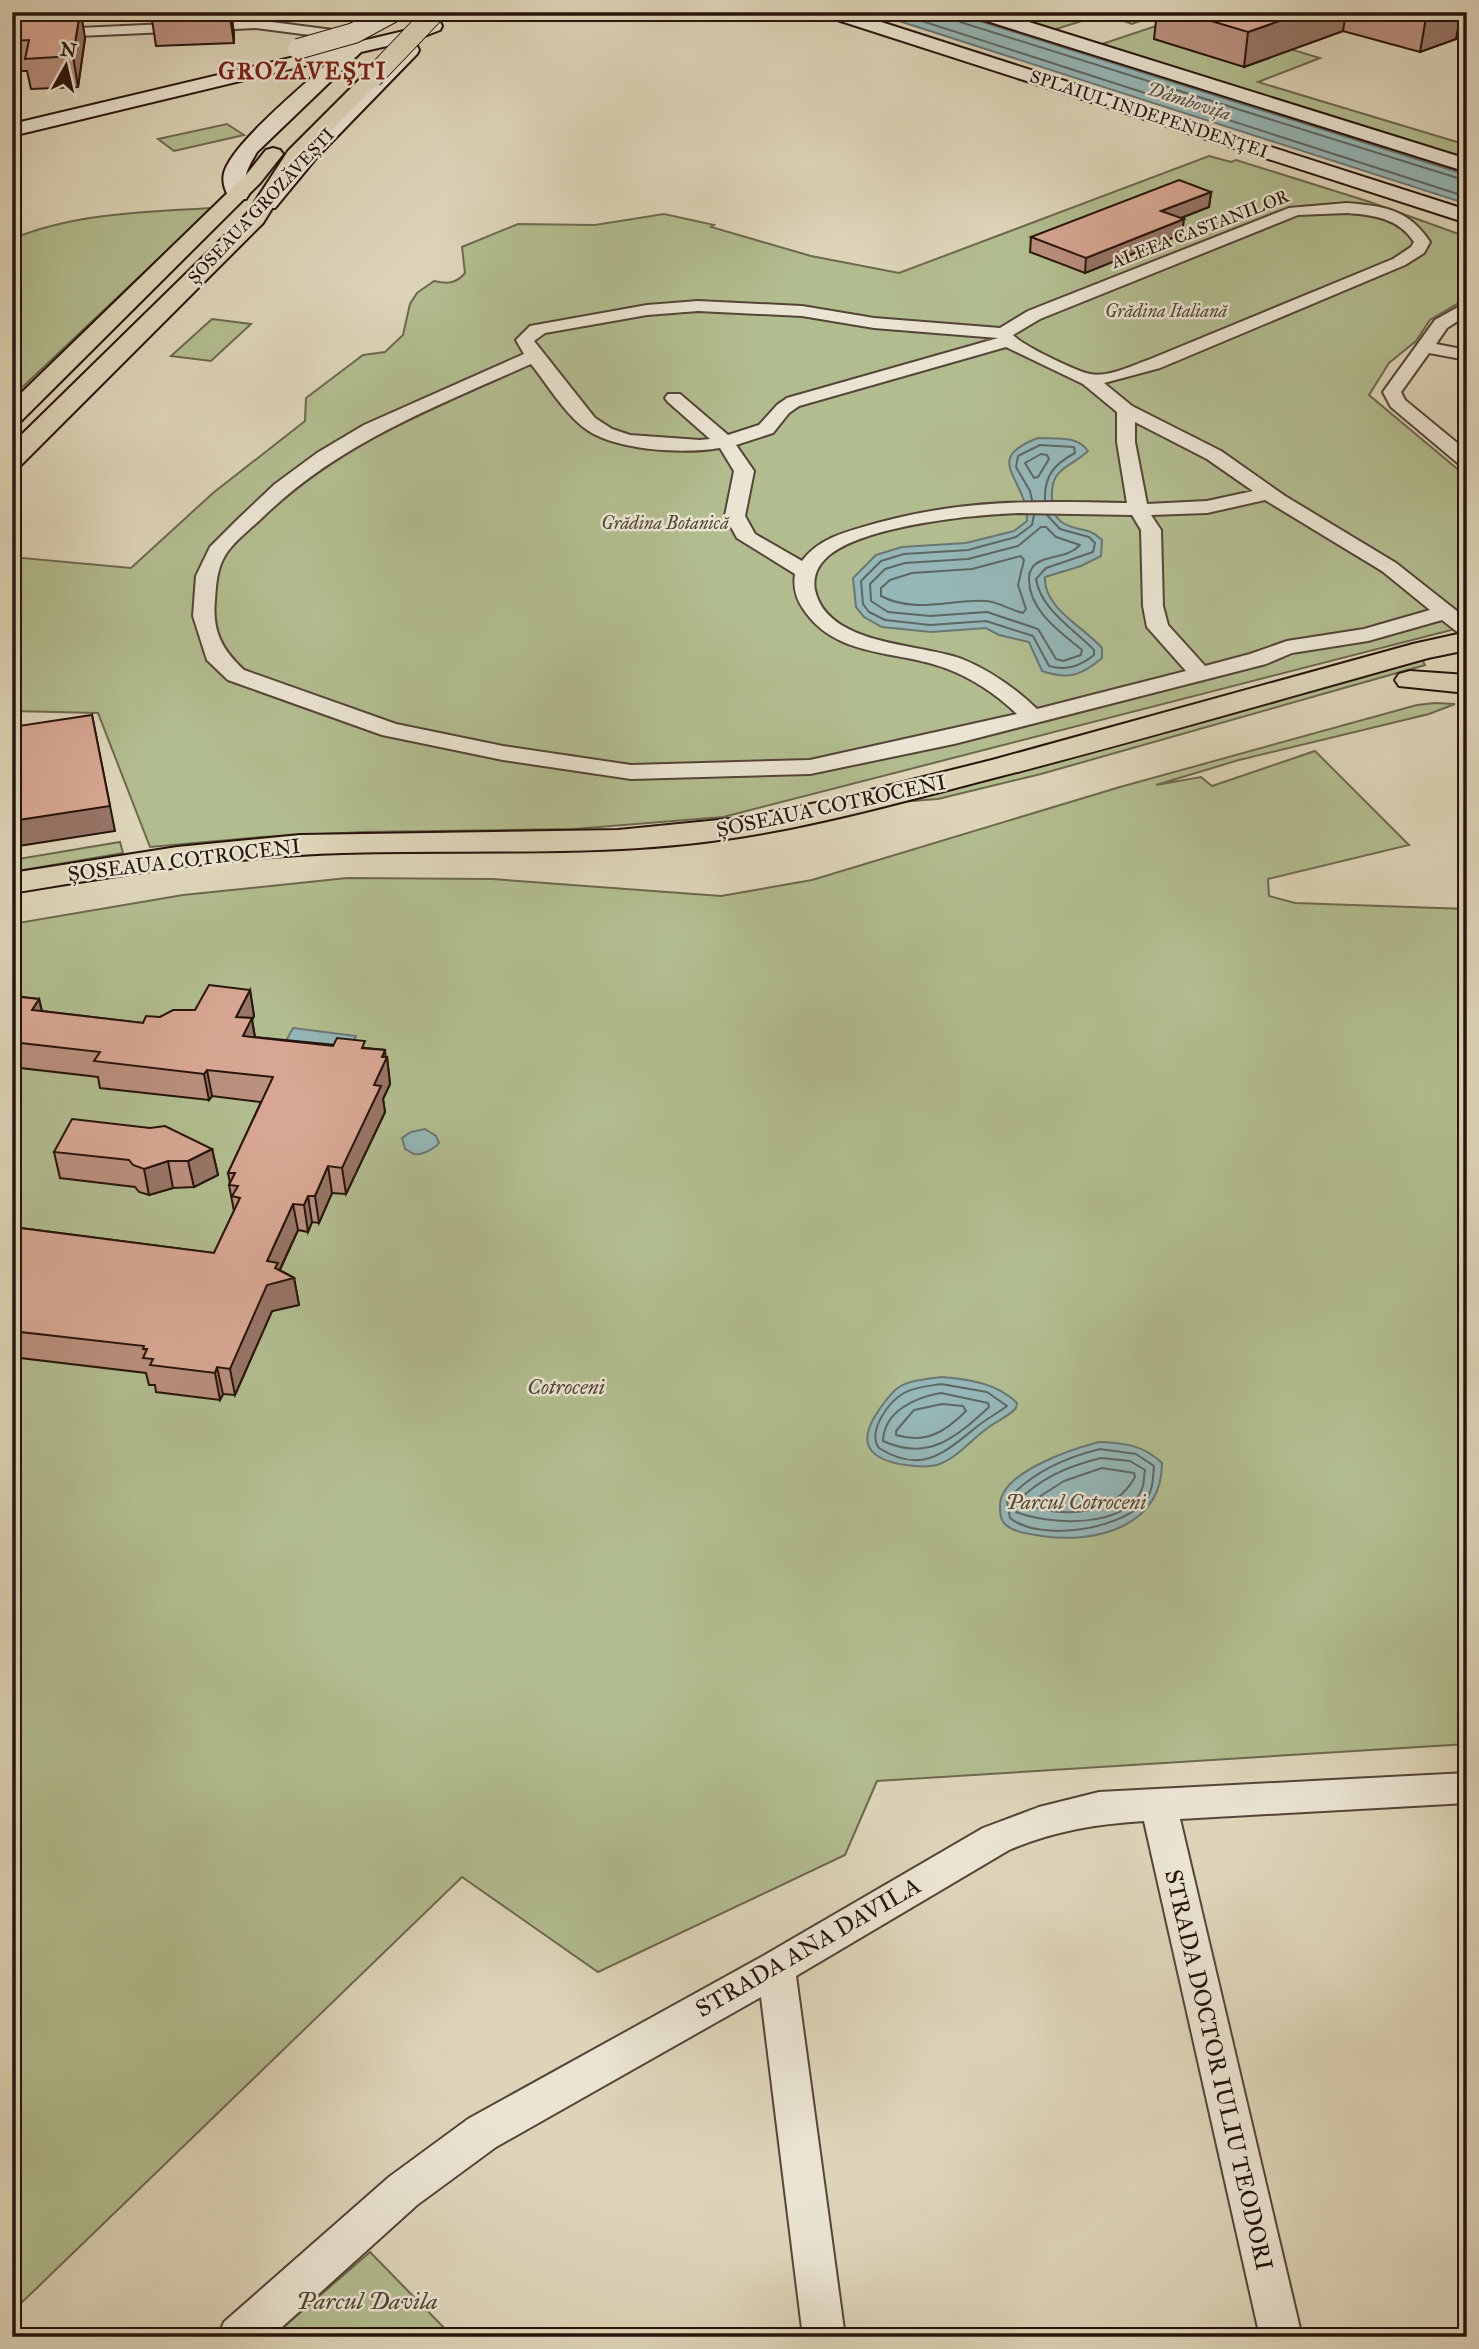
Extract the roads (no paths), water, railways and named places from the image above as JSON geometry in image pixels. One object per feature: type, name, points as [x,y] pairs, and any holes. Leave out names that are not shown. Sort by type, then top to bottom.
[{"type":"main road","points":[[15,122],[108,89],[333,34],[376,12]]},
{"type":"main road","points":[[15,122],[330,41],[354,33],[392,12]]},
{"type":"main road","name":"ȘOSEAUA GROZĂVEȘTI","points":[[12,415],[245,187],[234,179],[241,160],[258,139],[335,69],[392,12]]},
{"type":"main road","points":[[245,187],[288,138],[412,12]]},
{"type":"main road","name":"ȘOSEAUA GROZĂVEȘTI","points":[[12,459],[255,218],[310,153],[434,19],[449,12]]},
{"type":"main road","name":"SPLAIUL INDEPENDENȚEI","points":[[831,12],[1467,217]]},
{"type":"main road","points":[[977,12],[1467,166]]},
{"type":"main road","points":[[15,122],[420,32],[434,19]]},
{"type":"main road","points":[[255,218],[277,181],[310,139],[434,19]]},
{"type":"main road","points":[[302,60],[328,62],[335,69]]},
{"type":"main road","name":"ȘOSEAUA COTROCENI","points":[[12,883],[152,860],[260,847],[351,843],[581,842],[677,836],[735,828],[859,803],[1007,766],[1423,650],[1467,641]]},
{"type":"main road","name":"ȘOSEAUA COTROCENI","points":[[12,901],[176,873],[289,862],[579,860],[687,853],[766,843],[911,816],[1467,665]]},
{"type":"main road","points":[[1410,680],[1467,684]]},
{"type":"street","points":[[246,12],[256,24]]},
{"type":"street","points":[[12,35],[256,24],[333,34]]},
{"type":"street","name":"ALEEA CASTANILOR","points":[[1006,337],[1034,315],[1295,211],[1332,207],[1366,210],[1393,216],[1411,225],[1419,234],[1422,242],[1419,250],[1399,262],[1154,364],[1118,376],[1089,380]]},
{"type":"street","points":[[1006,337],[793,402],[783,409],[766,429],[725,442],[700,446],[628,440],[605,433],[588,422],[527,347],[525,340],[536,330],[648,310],[698,306],[802,311],[874,323],[1006,337],[1032,355],[1089,380],[1126,410],[1214,455],[1268,493],[1389,567],[1467,630]]},
{"type":"street","points":[[1467,307],[1447,318],[1394,388],[1392,397],[1467,461]]},
{"type":"street","points":[[1425,347],[1467,355]]},
{"type":"street","points":[[534,356],[371,429],[324,457],[282,488],[217,551],[206,576],[203,616],[215,655],[236,675],[390,730],[503,753],[631,772],[810,767],[954,737],[1258,659],[1287,647],[1368,635],[1405,622],[1446,613]]},
{"type":"street","points":[[674,398],[725,442],[744,471],[735,516],[747,538],[804,571]]},
{"type":"street","points":[[1126,410],[1126,442],[1138,510],[1151,530],[1153,606],[1158,627],[1201,674]]},
{"type":"street","points":[[1033,717],[1007,692],[982,674],[937,658],[894,652],[853,640],[821,618],[809,600],[803,582],[804,571],[818,553],[850,537],[928,516],[972,509],[1138,510],[1231,505],[1268,493]]},
{"type":"street","name":"STRADA ANA DAVILA","points":[[239,2337],[402,2191],[482,2133],[776,1968],[982,1846],[1016,1830],[1074,1812],[1158,1804],[1467,1788]]},
{"type":"street","name":"STRADA DOCTOR IULIU TEODORI","points":[[1158,1804],[1281,2337]]},
{"type":"street","points":[[776,1968],[824,2337]]},
{"type":"water","name":"Dâmbovița","points":[[871,12],[951,12],[1467,175],[1467,204]]},
{"type":"water","points":[[1038,438],[1072,440],[1088,451],[1058,474],[1052,488],[1052,506],[1060,521],[1092,533],[1102,540],[1101,556],[1081,566],[1045,577],[1046,588],[1057,608],[1102,648],[1102,658],[1074,675],[1059,675],[1042,671],[1029,642],[999,635],[986,628],[931,632],[882,627],[864,617],[856,607],[853,578],[876,555],[902,547],[966,543],[1014,531],[1027,521],[1021,493],[1009,463],[1012,454],[1021,446]]},
{"type":"water","points":[[293,1028],[356,1036],[345,1057],[282,1048]]},
{"type":"water","points":[[425,1129],[436,1136],[439,1143],[437,1145],[421,1154],[413,1154],[405,1149],[402,1138],[411,1132]]},
{"type":"water","points":[[941,1377],[972,1381],[991,1387],[1009,1396],[1017,1403],[1016,1408],[957,1454],[937,1465],[904,1465],[877,1456],[871,1450],[867,1436],[874,1417],[887,1399],[904,1385]]},
{"type":"water","points":[[1099,1442],[1133,1446],[1148,1452],[1162,1463],[1159,1485],[1151,1503],[1138,1516],[1122,1526],[1083,1537],[1062,1538],[1028,1534],[1014,1530],[1004,1523],[1000,1505],[1003,1493],[1012,1482],[1056,1456]]},
{"type":"district","name":"GROZĂVEŞTI","points":[[303,71]]},
{"type":"park label","name":"Grădina Italiană","points":[[1166,311]]},
{"type":"park label","name":"Grădina Botanică","points":[[665,523]]},
{"type":"park label","name":"Cotroceni","points":[[566,1387]]},
{"type":"park label","name":"Parcul Cotroceni","points":[[1076,1502]]},
{"type":"park label","name":"Parcul Davila","points":[[367,2301]]}]
